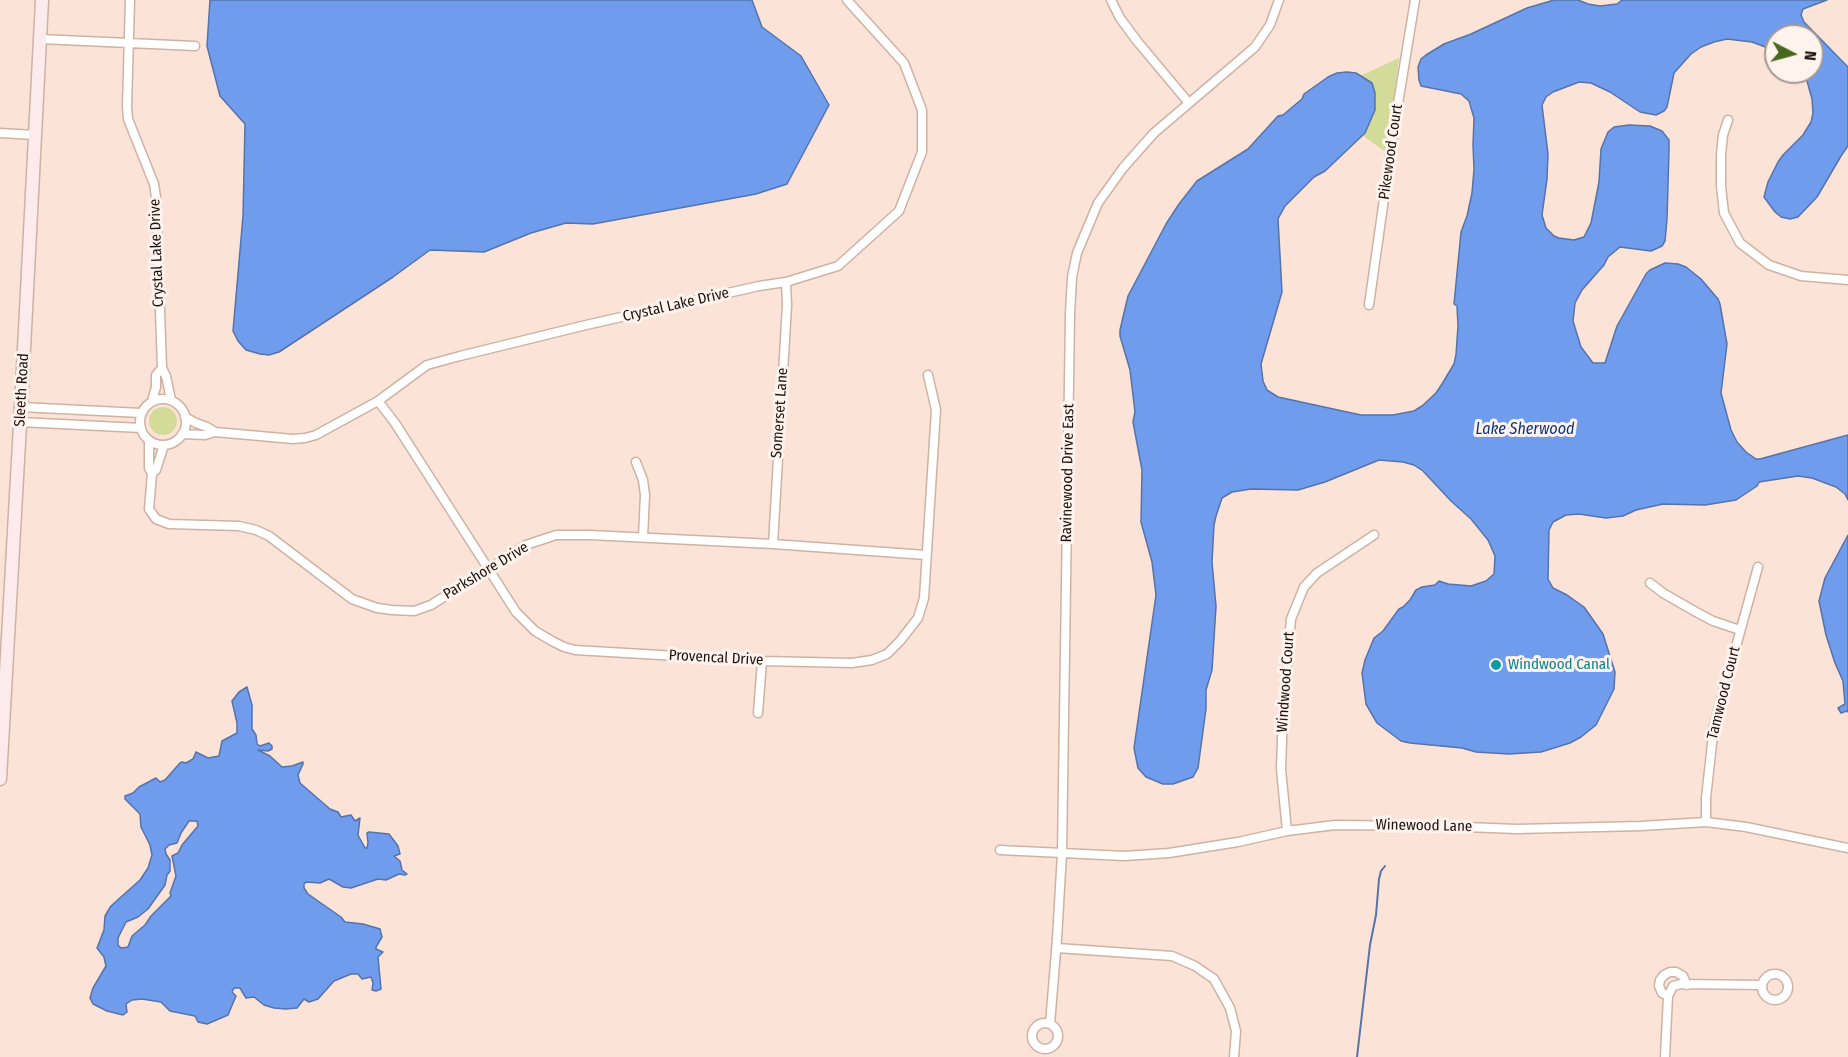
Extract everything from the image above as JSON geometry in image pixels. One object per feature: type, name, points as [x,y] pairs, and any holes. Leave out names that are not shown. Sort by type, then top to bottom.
[{"type":"street","name":"Sleeth Road","points":[[0,779],[42,0]]},
{"type":"street","name":"Crystal Lake Drive","points":[[130,0],[128,119],[154,184],[156,197],[162,368],[171,400],[180,407],[185,417],[215,432]]},
{"type":"street","name":"Crystal Lake Drive","points":[[164,445],[171,444],[182,434],[205,435],[215,432],[305,438],[316,435],[378,401],[427,365],[597,323],[759,286],[786,282],[838,266],[899,211],[922,152],[922,110],[904,63],[847,0]]},
{"type":"street","points":[[1111,0],[1120,18],[1137,41],[1188,102]]},
{"type":"street","name":"Ravinewood Drive East","points":[[1050,1024],[1062,853],[1072,277],[1077,253],[1098,203],[1123,168],[1154,133],[1259,42],[1270,25],[1279,0]]},
{"type":"street","name":"Pikewood Court","points":[[1369,305],[1415,0]]},
{"type":"street","points":[[40,39],[195,46]]},
{"type":"street","points":[[1728,120],[1723,135],[1721,186],[1724,213],[1740,243],[1769,265],[1801,276],[1848,280]]},
{"type":"street","points":[[0,133],[34,135]]},
{"type":"street","name":"Somerset Lane","points":[[773,544],[787,305],[786,282]]},
{"type":"street","name":"Crystal Lake Drive","points":[[152,401],[156,387],[156,375],[162,368]]},
{"type":"street","name":"Provencal Drive","points":[[378,401],[396,423],[516,612],[535,631],[564,647],[575,650],[762,661],[852,663],[872,660],[887,654],[918,618],[924,598],[936,410],[928,375]]},
{"type":"street","points":[[164,445],[150,441],[144,435],[141,428],[141,413],[152,401],[171,400]]},
{"type":"street","points":[[21,407],[141,413]]},
{"type":"street","points":[[182,434],[185,429],[185,417]]},
{"type":"street","points":[[20,422],[141,428]]},
{"type":"street","name":"Parkshore Drive","points":[[150,441],[148,468],[152,474],[149,509],[156,519],[170,524],[239,526],[256,530],[269,536],[352,598],[377,608],[414,611],[430,605],[526,545],[556,535],[773,544],[926,555]]},
{"type":"street","name":"Parkshore Drive","points":[[152,474],[156,470],[164,445]]},
{"type":"street","points":[[636,462],[643,480],[645,495],[643,537]]},
{"type":"street","name":"Windwood Court","points":[[1287,831],[1281,768],[1291,619],[1304,587],[1317,573],[1374,535]]},
{"type":"street","name":"Tamwood Court","points":[[1706,822],[1712,737],[1720,700],[1758,567]]},
{"type":"street","points":[[1650,583],[1713,621],[1740,630]]},
{"type":"street","points":[[758,714],[762,661]]},
{"type":"street","name":"Winewood Lane","points":[[1000,849],[1124,856],[1169,853],[1238,842],[1287,831],[1335,825],[1430,825],[1517,829],[1706,822],[1746,827],[1848,848]]},
{"type":"street","points":[[1057,948],[1172,956],[1196,966],[1214,979],[1230,1008],[1236,1031],[1234,1057]]},
{"type":"street","points":[[1668,996],[1662,993],[1659,986],[1664,975],[1676,972],[1683,976],[1687,985]]},
{"type":"street","points":[[1665,1057],[1668,996],[1672,986],[1762,985]]},
{"type":"green space","points":[[1399,58],[1387,153],[1362,135],[1373,117],[1376,100],[1375,93],[1360,76]]},
{"type":"green space","points":[[163,407],[173,411],[177,421],[173,431],[163,435],[153,431],[149,421],[153,411]]},
{"type":"water","points":[[210,0],[752,0],[762,27],[801,56],[829,105],[787,184],[756,194],[593,224],[566,223],[531,233],[484,252],[430,250],[279,352],[269,355],[260,354],[246,350],[233,331],[243,216],[245,124],[220,96],[207,46]]},
{"type":"water","name":"Lake Sherwood","points":[[1554,0],[1578,0],[1600,6],[1617,4],[1622,0],[1827,0],[1803,9],[1801,15],[1806,24],[1764,24],[1764,46],[1752,42],[1727,39],[1701,47],[1691,54],[1674,73],[1667,107],[1656,115],[1640,112],[1610,92],[1591,83],[1579,82],[1546,97],[1542,105],[1548,154],[1542,215],[1546,228],[1554,236],[1574,240],[1584,237],[1591,223],[1599,182],[1601,149],[1608,132],[1614,127],[1629,125],[1650,126],[1662,131],[1669,140],[1665,241],[1662,246],[1651,251],[1620,247],[1608,257],[1604,265],[1582,290],[1575,303],[1573,321],[1581,347],[1593,363],[1605,363],[1617,326],[1646,274],[1665,263],[1686,267],[1701,279],[1720,304],[1727,344],[1721,393],[1731,430],[1737,442],[1746,452],[1760,459],[1848,435],[1848,500],[1845,494],[1836,487],[1812,478],[1798,476],[1759,482],[1757,486],[1736,500],[1705,505],[1663,504],[1636,510],[1623,516],[1606,518],[1579,514],[1566,515],[1553,522],[1549,530],[1548,579],[1553,588],[1584,607],[1603,634],[1615,672],[1614,689],[1596,725],[1581,737],[1541,752],[1509,754],[1476,752],[1462,748],[1401,741],[1377,723],[1366,704],[1362,673],[1374,638],[1383,631],[1416,590],[1435,585],[1439,581],[1471,586],[1486,581],[1494,574],[1495,556],[1488,540],[1471,519],[1423,471],[1403,462],[1379,460],[1325,482],[1298,490],[1251,489],[1232,492],[1222,498],[1214,525],[1212,562],[1216,606],[1212,670],[1206,690],[1206,709],[1198,768],[1193,777],[1173,784],[1163,784],[1146,777],[1138,768],[1134,748],[1156,595],[1152,562],[1141,522],[1142,470],[1133,422],[1135,412],[1130,370],[1120,336],[1128,296],[1166,224],[1197,181],[1248,149],[1278,116],[1283,115],[1302,99],[1304,94],[1328,77],[1337,73],[1356,73],[1372,83],[1375,93],[1375,110],[1365,133],[1325,171],[1314,177],[1285,206],[1278,219],[1282,292],[1261,364],[1263,381],[1267,390],[1278,397],[1361,415],[1393,415],[1414,411],[1422,406],[1442,384],[1454,364],[1456,355],[1458,326],[1457,306],[1454,304],[1461,232],[1472,193],[1474,118],[1469,101],[1461,94],[1421,86],[1418,67],[1421,59],[1444,44],[1527,8]]},
{"type":"water","name":"Lake Sherwood","points":[[1824,42],[1848,67],[1848,146],[1817,197],[1798,217],[1790,219],[1781,217],[1764,197],[1768,182],[1778,162],[1803,135],[1811,122],[1812,99],[1808,84],[1824,84]]},
{"type":"water","points":[[1848,535],[1848,712],[1841,713],[1838,708],[1845,704],[1843,681],[1826,635],[1819,601],[1825,578]]},
{"type":"water","points":[[247,687],[252,705],[252,729],[256,735],[257,744],[260,746],[269,743],[272,746],[272,749],[268,751],[258,750],[270,756],[282,767],[303,762],[298,775],[300,783],[330,809],[338,812],[341,817],[351,815],[355,821],[360,818],[358,835],[365,848],[367,848],[367,833],[369,832],[389,834],[398,846],[400,854],[394,856],[400,861],[402,870],[407,874],[405,875],[399,874],[386,880],[378,879],[351,888],[343,887],[329,879],[320,883],[306,882],[304,884],[308,894],[345,922],[380,929],[382,937],[376,949],[383,952],[378,957],[381,989],[372,990],[371,977],[362,979],[358,974],[351,974],[334,981],[318,999],[309,1002],[304,999],[297,1008],[286,1009],[264,1005],[254,997],[246,998],[240,988],[234,988],[232,992],[236,996],[228,1015],[207,1024],[198,1022],[195,1016],[170,1011],[161,1002],[142,999],[132,1000],[126,1004],[127,1012],[123,1015],[107,1011],[93,1004],[90,998],[106,966],[104,957],[97,948],[104,930],[105,916],[111,906],[140,880],[148,868],[152,855],[141,827],[140,814],[125,799],[125,796],[156,778],[160,782],[165,780],[180,763],[193,759],[196,752],[208,758],[219,756],[222,741],[237,733],[232,701],[239,692]],"holes":[[[189,821],[197,821],[198,826],[178,853],[172,856],[176,876],[171,896],[132,936],[128,947],[121,948],[118,945],[118,938],[126,922],[138,917],[148,909],[165,885],[170,871],[170,860],[165,849],[177,843]]]},
{"type":"waterway","points":[[1357,1057],[1379,879],[1385,866]]},
{"type":"place","name":"Windwood Canal","points":[[1496,665]]}]
